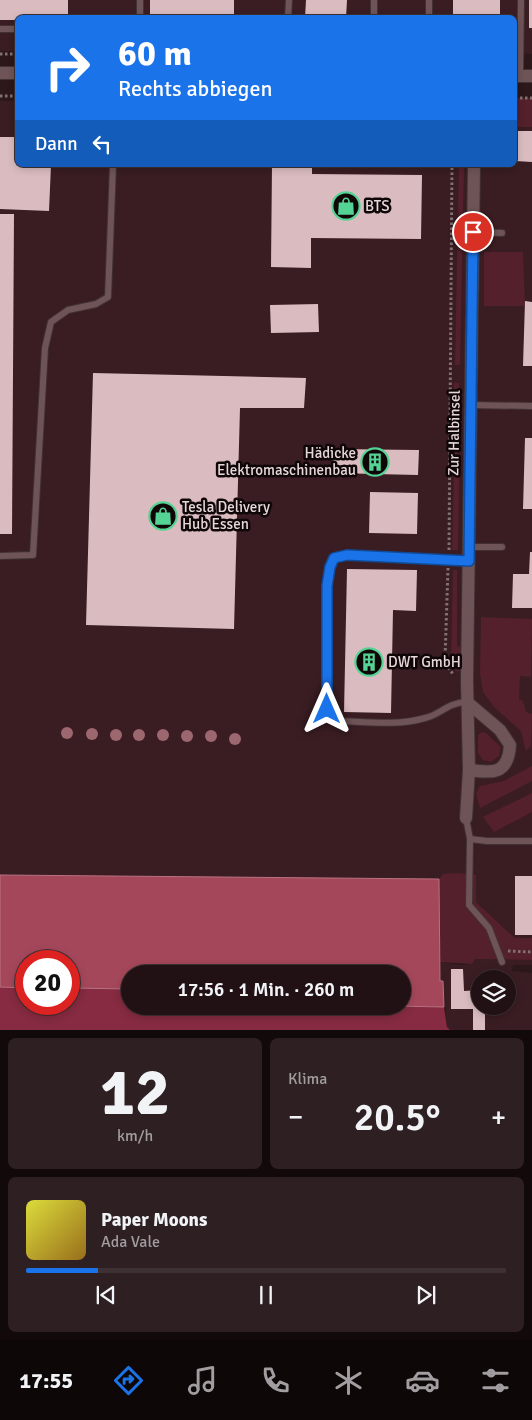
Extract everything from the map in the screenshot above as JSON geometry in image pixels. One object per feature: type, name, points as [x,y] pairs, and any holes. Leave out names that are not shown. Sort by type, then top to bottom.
[{"type":"street","points":[[0,73],[15,73]]},
{"type":"street","name":"Zur Halbinsel","points":[[466,818],[474,167]]},
{"type":"street","points":[[468,702],[500,730],[510,745],[507,762],[501,769],[492,772],[468,770]]},
{"type":"lane","points":[[140,0],[140,15]]},
{"type":"lane","points":[[288,0],[288,15]]},
{"type":"lane","points":[[374,0],[374,15]]},
{"type":"lane","points":[[429,0],[429,15]]},
{"type":"lane","points":[[521,0],[522,76]]},
{"type":"lane","points":[[0,28],[15,29]]},
{"type":"lane","points":[[0,556],[33,555],[45,348],[51,322],[68,310],[96,304],[108,297],[112,167]]},
{"type":"lane","points":[[473,232],[502,233]]},
{"type":"lane","points":[[471,405],[532,406]]},
{"type":"lane","points":[[469,547],[502,547]]},
{"type":"lane","points":[[468,702],[451,704],[426,718],[396,722],[340,721],[332,716],[327,709],[327,586],[330,567],[334,558],[347,555],[469,561]]},
{"type":"lane","points":[[466,818],[470,839],[469,904],[488,928],[502,962]]},
{"type":"lane","points":[[470,839],[487,842],[532,841]]},
{"type":"path","points":[[0,54],[15,54]]},
{"type":"path","points":[[0,96],[15,96]]},
{"type":"path","points":[[517,98],[532,98]]},
{"type":"path","points":[[452,167],[449,561],[446,659],[449,669],[456,677]]},
{"type":"path","points":[[499,951],[532,952]]},
{"type":"shaded area","points":[[0,0],[532,0],[532,54],[517,53],[517,15],[15,15],[15,51],[0,51]]},
{"type":"shaded area","points":[[517,98],[532,98],[532,938],[515,938],[476,902],[476,875],[443,874],[439,879],[0,875],[0,101],[15,101],[15,167],[517,167]]},
{"type":"shaded area","points":[[517,98],[532,98],[532,127],[517,127]]},
{"type":"shaded area","points":[[459,167],[464,167],[460,365],[455,365]]},
{"type":"shaded area","points":[[484,252],[523,252],[525,306],[484,306]]},
{"type":"shaded area","points":[[454,383],[459,383],[458,458],[454,457]]},
{"type":"shaded area","points":[[459,473],[458,550],[452,550],[454,474]]},
{"type":"shaded area","points":[[453,570],[457,570],[457,646],[461,647],[460,671],[456,671],[451,660]]},
{"type":"shaded area","points":[[481,617],[532,619],[531,677],[520,676],[519,699],[523,701],[526,712],[532,714],[531,746],[526,751],[521,731],[494,707],[483,692],[480,674]]},
{"type":"shaded area","points":[[482,732],[486,733],[501,747],[499,756],[491,762],[483,760],[478,753],[478,735]]},
{"type":"shaded area","points":[[532,766],[532,781],[480,808],[476,794],[480,786],[504,781]]},
{"type":"shaded area","points":[[532,793],[532,812],[494,832],[483,817]]},
{"type":"shaded area","points":[[443,874],[476,875],[476,902],[515,938],[532,938],[532,960],[475,959],[472,964],[440,962],[439,879]]},
{"type":"shaded area","points":[[0,875],[439,879],[440,981],[443,981],[444,1007],[411,1006],[411,965],[121,965],[121,989],[80,988],[80,950],[15,950],[15,988],[0,987]]},
{"type":"shaded area","points":[[475,959],[532,960],[532,965],[513,965],[512,970],[471,970],[471,1015],[516,1015],[516,971],[532,973],[532,1030],[450,1030],[447,1028],[443,981],[440,981],[440,962],[464,965]]},
{"type":"shaded area","points":[[0,987],[15,988],[15,1015],[80,1015],[80,988],[121,989],[121,1015],[411,1015],[411,1007],[444,1007],[447,1027],[450,1030],[0,1030]]},
{"type":"building","points":[[0,0],[68,0],[68,15],[15,15],[15,20],[0,20]]},
{"type":"building","points":[[150,0],[234,0],[234,15],[150,15]]},
{"type":"building","points":[[306,0],[347,0],[346,15],[305,15]]},
{"type":"building","points":[[453,0],[500,0],[500,15],[453,15]]},
{"type":"building","points":[[529,0],[532,0],[532,28],[529,28]]},
{"type":"building","points":[[517,131],[532,131],[532,162],[517,161]]},
{"type":"building","points":[[0,137],[15,137],[15,167],[51,167],[49,211],[0,209]]},
{"type":"building","name":"BTS","points":[[272,167],[312,167],[312,174],[422,175],[421,239],[311,238],[311,268],[271,267]]},
{"type":"building","points":[[0,214],[14,214],[12,534],[0,534]]},
{"type":"building","points":[[525,301],[532,302],[532,366],[523,366]]},
{"type":"building","points":[[318,304],[319,332],[271,333],[270,305]]},
{"type":"building","name":"Tesla Delivery Hub Essen","points":[[93,373],[306,378],[304,408],[240,408],[234,629],[86,625]]},
{"type":"building","points":[[525,438],[532,438],[532,509],[523,509]]},
{"type":"building","name":"Hädicke Elektromaschinenbau","points":[[333,449],[419,450],[418,475],[332,473]]},
{"type":"building","points":[[370,492],[418,493],[417,534],[369,533]]},
{"type":"building","points":[[530,552],[532,552],[532,608],[512,608],[513,574],[529,574]]},
{"type":"building","name":"DWT GmbH","points":[[347,569],[417,570],[416,611],[393,610],[391,713],[344,712]]},
{"type":"building","points":[[515,876],[532,876],[532,935],[515,935]]},
{"type":"building","points":[[451,969],[463,969],[464,991],[471,991],[471,1009],[451,1009]]},
{"type":"building","points":[[473,1015],[485,1015],[485,1030],[473,1030]]},
{"type":"place","name":"BTS","points":[[346,206]]},
{"type":"place","name":"Hädicke Elektromaschinenbau","points":[[375,462]]},
{"type":"place","name":"Tesla Delivery Hub Essen","points":[[163,516]]},
{"type":"place","name":"DWT GmbH","points":[[369,662]]},
{"type":"route","points":[[327,709],[327,586],[330,567],[334,558],[347,555],[469,561],[473,232]]}]
